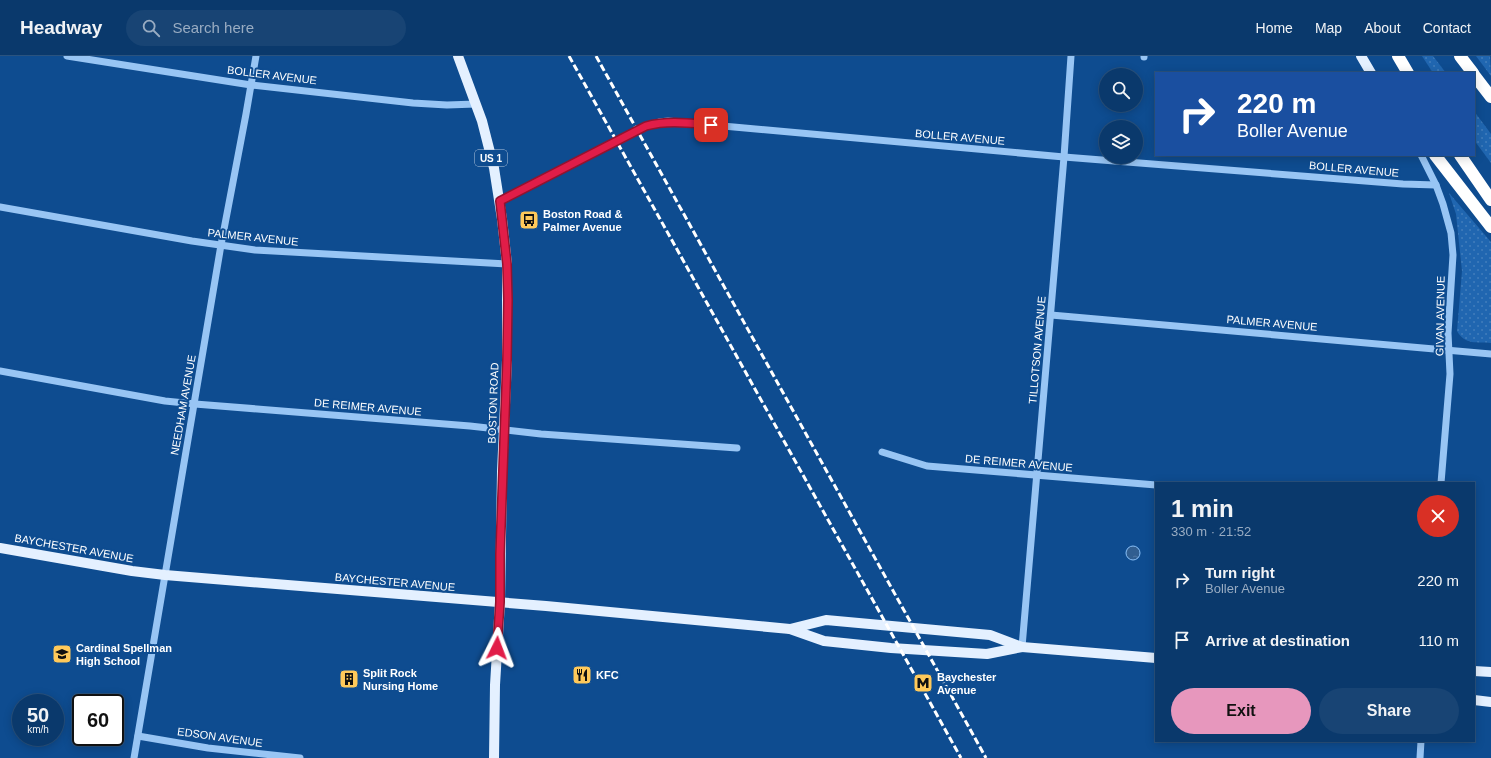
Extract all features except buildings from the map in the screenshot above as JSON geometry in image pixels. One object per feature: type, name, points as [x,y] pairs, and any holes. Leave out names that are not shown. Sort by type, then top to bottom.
[{"type":"highway","points":[[1398,56],[1407,72]]},
{"type":"highway","points":[[1460,56],[1472,72]]},
{"type":"highway","points":[[1475,77],[1491,98]]},
{"type":"highway","points":[[1435,156],[1491,227]]},
{"type":"highway","points":[[1461,156],[1491,200]]},
{"type":"main road","name":"BOSTON ROAD","points":[[458,56],[476,104],[490,153],[500,201],[507,264],[507,360],[500,602],[495,685],[494,758]]},
{"type":"main road","points":[[1361,56],[1370,72]]},
{"type":"main road","name":"BAYCHESTER AVENUE","points":[[0,548],[132,571],[500,602],[790,629],[824,641],[891,648],[987,654],[1022,646]]},
{"type":"main road","name":"BAYCHESTER AVENUE","points":[[790,629],[826,620],[990,635],[1022,646],[1155,658]]},
{"type":"main road","points":[[1475,671],[1491,672]]},
{"type":"main road","points":[[1475,700],[1491,702]]},
{"type":"street","name":"BOLLER AVENUE","points":[[67,56],[251,84],[413,103],[447,105],[476,104]]},
{"type":"street","name":"NEEDHAM AVENUE","points":[[134,758],[221,245],[256,56]]},
{"type":"street","name":"TILLOTSON AVENUE","points":[[1022,646],[1038,475],[1071,56]]},
{"type":"street","name":"BOLLER AVENUE","points":[[500,201],[646,126],[668,121],[1064,157],[1403,184],[1436,185]]},
{"type":"street","name":"GIVAN AVENUE","points":[[1422,156],[1436,185],[1443,204],[1451,233],[1453,254],[1448,333],[1450,374],[1441,482]]},
{"type":"street","name":"PALMER AVENUE","points":[[0,207],[254,250],[507,264]]},
{"type":"street","name":"PALMER AVENUE","points":[[1051,315],[1491,354]]},
{"type":"street","name":"DE REIMER AVENUE","points":[[0,371],[195,404],[541,434],[737,448]]},
{"type":"street","name":"DE REIMER AVENUE","points":[[882,452],[927,466],[1155,486]]},
{"type":"street","name":"EDSON AVENUE","points":[[138,736],[208,748],[300,758]]},
{"type":"street","points":[[1420,758],[1421,742]]},
{"type":"shaded area","points":[[1422,56],[1433,56],[1445,72],[1432,72]]},
{"type":"shaded area","points":[[1476,56],[1490,56],[1491,76]]},
{"type":"shaded area","points":[[1475,112],[1491,134],[1491,163],[1475,141]]},
{"type":"shaded area","points":[[1449,193],[1491,242],[1491,343],[1468,341],[1464,339],[1457,331],[1462,271],[1456,214]]},
{"type":"water","points":[[1130,546],[1136,546],[1140,550],[1140,556],[1136,560],[1130,560],[1126,556],[1126,550]]},
{"type":"railway","points":[[569,56],[961,758]]},
{"type":"railway","points":[[596,56],[986,758]]},
{"type":"place","name":"Boston Road & Palmer Avenue","points":[[529,220]]},
{"type":"place","name":"Cardinal Spellman High School","points":[[62,654]]},
{"type":"place","name":"KFC","points":[[582,675]]},
{"type":"place","name":"Split Rock Nursing Home","points":[[349,679]]},
{"type":"place","name":"Baychester Avenue","points":[[923,683]]},
{"type":"route","points":[[497,648],[500,602],[503,439],[506,399],[508,300],[507,264],[500,201],[646,126],[668,121],[711,125]]}]
